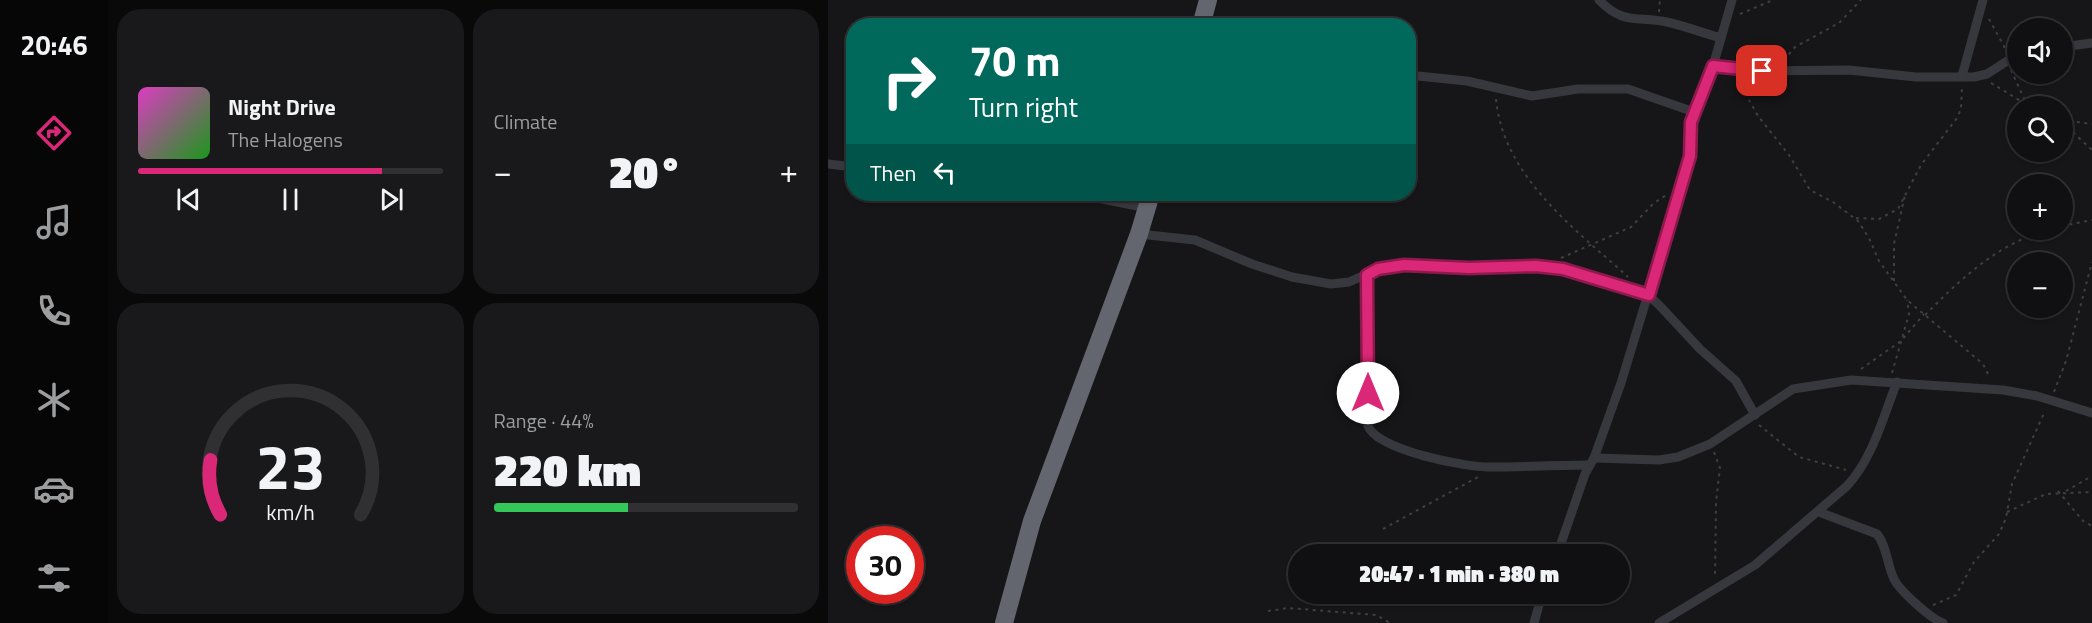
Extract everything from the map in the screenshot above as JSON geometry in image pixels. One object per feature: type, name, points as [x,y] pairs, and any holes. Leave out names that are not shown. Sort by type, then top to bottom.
[{"type":"highway","points":[[1203,18],[1208,0]]},
{"type":"highway","points":[[1004,623],[1032,521],[1139,234],[1149,201]]},
{"type":"street","points":[[1599,0],[1618,16],[1665,22],[1721,38]]},
{"type":"street","points":[[1561,544],[1592,462],[1648,294],[1690,156],[1694,112],[1713,66],[1732,0]]},
{"type":"street","points":[[1962,76],[1982,3]]},
{"type":"street","points":[[2073,46],[2092,43]]},
{"type":"street","points":[[1713,66],[1775,71],[1850,70],[1916,77],[1982,76],[2007,60]]},
{"type":"street","points":[[1416,76],[1467,81],[1541,96],[1578,88],[1628,89],[1694,112]]},
{"type":"street","points":[[828,164],[846,165]]},
{"type":"street","points":[[1139,234],[1195,240],[1252,264],[1292,277],[1331,284],[1367,275],[1378,269],[1411,264],[1469,268],[1550,267],[1648,294],[1700,349],[1736,381],[1753,416]]},
{"type":"street","points":[[1367,275],[1368,416],[1371,432],[1377,438],[1405,450],[1490,468],[1659,460],[1695,452],[1793,389],[1851,380],[1894,381],[2021,393],[2092,413]]},
{"type":"street","points":[[1659,623],[1755,565],[1819,512],[1858,473],[1894,381]]},
{"type":"street","points":[[1819,512],[1877,534],[1894,579],[1900,588],[1934,620],[1943,623]]},
{"type":"street","points":[[1533,623],[1539,604]]},
{"type":"path","points":[[1726,20],[1773,0]]},
{"type":"path","points":[[1775,71],[1795,47],[1839,23],[1861,0]]},
{"type":"path","points":[[1982,3],[2007,44]]},
{"type":"path","points":[[1732,69],[1758,116],[1789,155],[1810,190],[1833,202],[1854,218],[1866,232],[1879,261],[1907,300],[1983,364],[1990,378],[1990,389]]},
{"type":"path","points":[[1854,218],[1886,218],[1898,209],[1921,165],[1957,118],[1963,99],[1962,76]]},
{"type":"path","points":[[1982,76],[2013,96]]},
{"type":"path","points":[[1495,88],[1500,127],[1516,162],[1532,183],[1591,243],[1648,294]]},
{"type":"path","points":[[2073,122],[2092,124]]},
{"type":"path","points":[[2073,132],[2092,150]]},
{"type":"path","points":[[1550,267],[1591,243],[1631,227],[1654,203],[1681,188]]},
{"type":"path","points":[[1894,281],[1894,244],[1904,209],[1905,194]]},
{"type":"path","points":[[2073,224],[2092,220]]},
{"type":"path","points":[[1851,380],[1867,363],[1901,341],[1924,314],[1969,272],[2010,243],[2019,240]]},
{"type":"path","points":[[1926,611],[1939,602],[1956,595],[1974,562],[2000,534],[2012,484],[2066,361],[2092,262]]},
{"type":"path","points":[[1894,381],[1901,341],[1909,314],[1907,300]]},
{"type":"path","points":[[1753,416],[1799,457],[1858,473]]},
{"type":"path","points":[[1710,444],[1720,468],[1713,589]]},
{"type":"path","points":[[1383,529],[1468,484],[1490,468]]},
{"type":"path","points":[[2066,491],[2092,476]]},
{"type":"path","points":[[2007,512],[2034,498],[2058,491],[2092,492]]},
{"type":"path","points":[[2058,491],[2083,521],[2092,526]]},
{"type":"path","points":[[1268,611],[1288,608],[1376,615],[1390,623]]},
{"type":"route","points":[[1368,393],[1367,275],[1378,269],[1418,264],[1451,268],[1550,267],[1596,278],[1649,295],[1690,156],[1691,122],[1713,66],[1762,71]]}]
